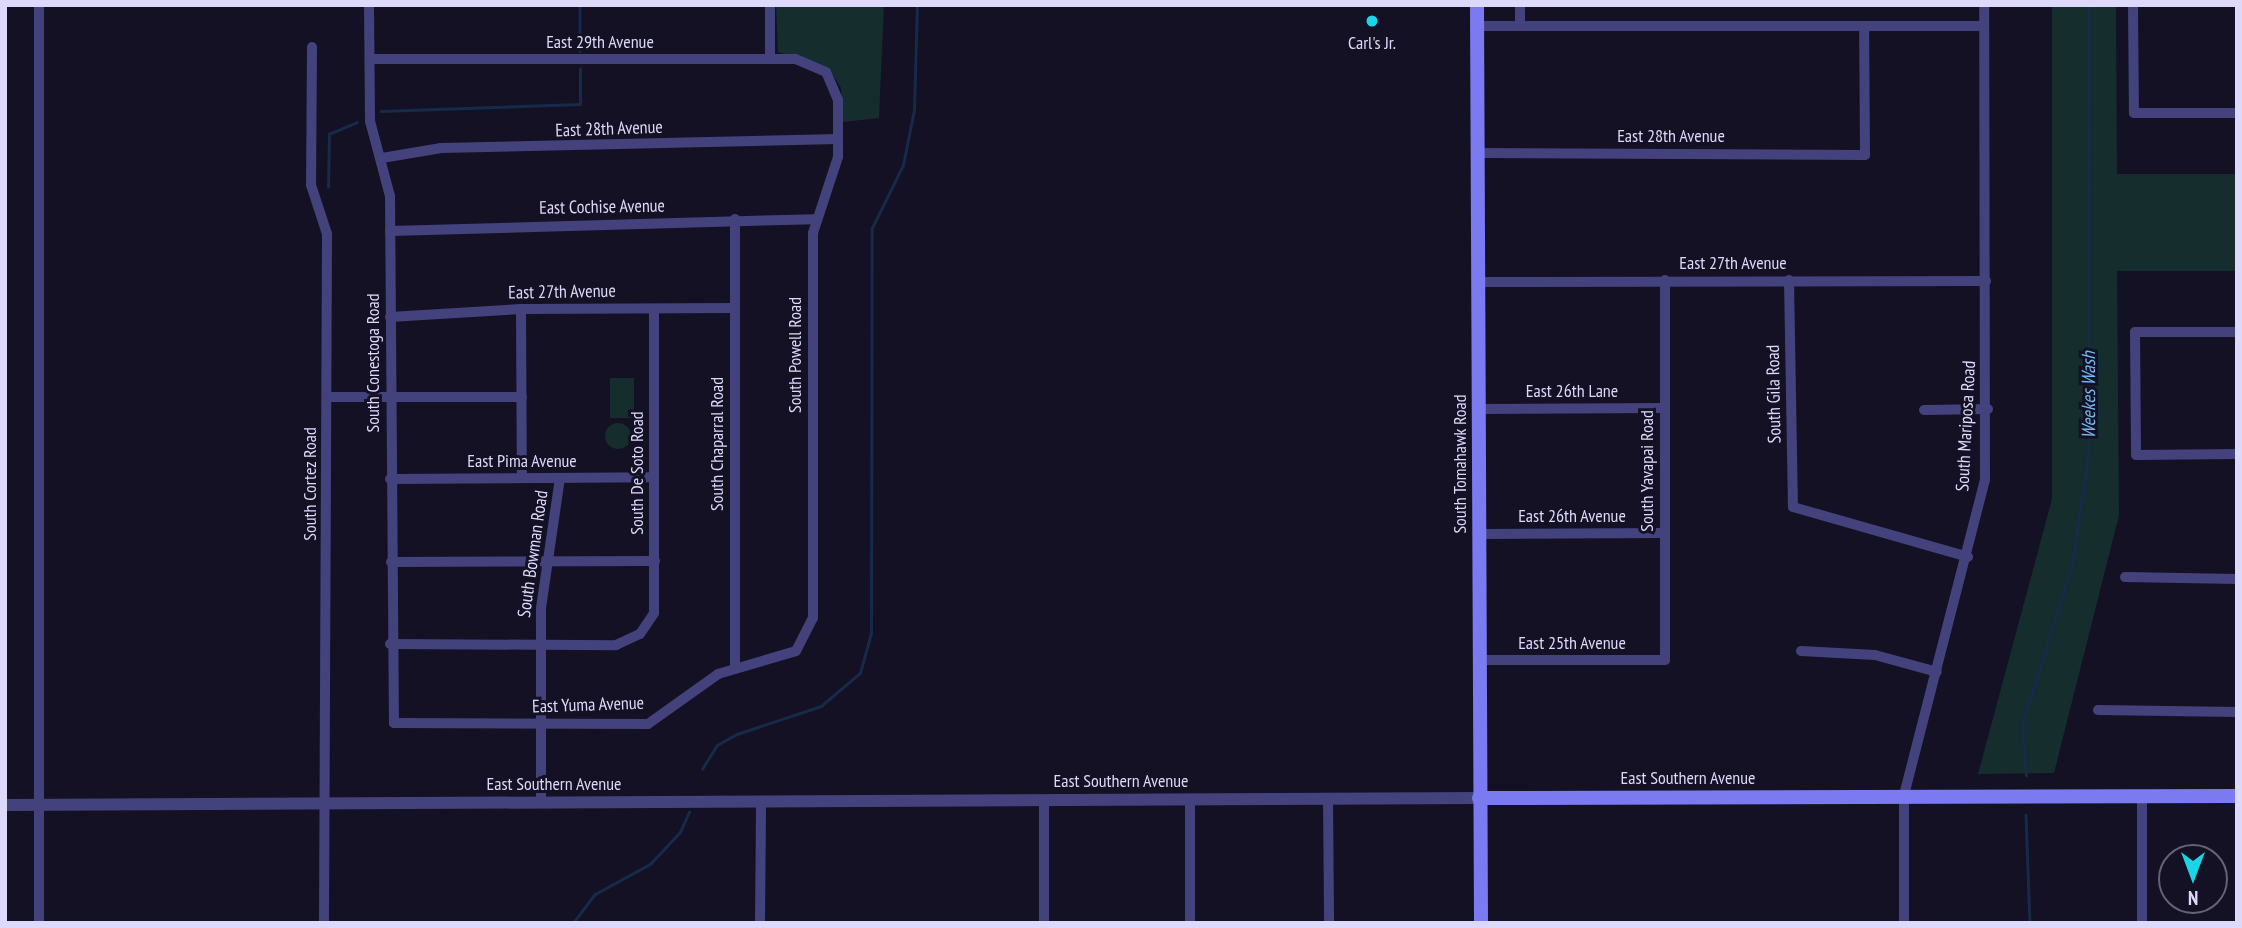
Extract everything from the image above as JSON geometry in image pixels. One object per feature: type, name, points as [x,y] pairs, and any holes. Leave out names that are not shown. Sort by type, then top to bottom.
[{"type":"main road","name":"South Tomahawk Road","points":[[1477,5],[1481,923]]},
{"type":"main road","name":"East Southern Avenue","points":[[1479,799],[2011,794],[2237,796]]},
{"type":"street","points":[[39,5],[39,923]]},
{"type":"street","name":"South Conestoga Road","points":[[369,5],[370,121],[382,158],[390,231],[390,644],[394,723]]},
{"type":"street","points":[[770,5],[770,59]]},
{"type":"street","points":[[1520,5],[1520,26]]},
{"type":"street","name":"South Mariposa Road","points":[[1904,923],[1905,795],[1968,557],[1984,480],[1988,409],[1984,5]]},
{"type":"street","points":[[2133,5],[2134,113],[2237,113]]},
{"type":"street","points":[[1478,26],[1984,26]]},
{"type":"street","name":"East 28th Avenue","points":[[1478,153],[1865,155],[1864,27]]},
{"type":"street","name":"South Cortez Road","points":[[312,47],[311,185],[327,234],[324,923]]},
{"type":"street","name":"East 29th Avenue","points":[[370,60],[770,59],[813,63],[826,72]]},
{"type":"street","name":"South Powell Road","points":[[804,643],[813,618],[814,219],[835,170],[838,139],[838,100],[826,72]]},
{"type":"street","name":"East 28th Avenue","points":[[382,158],[441,148],[838,139]]},
{"type":"street","name":"East Cochise Avenue","points":[[390,231],[735,219],[814,219]]},
{"type":"street","name":"South Chaparral Road","points":[[735,219],[735,669]]},
{"type":"street","name":"South Yavapai Road","points":[[1665,280],[1665,660]]},
{"type":"street","name":"South Gila Road","points":[[1789,280],[1793,507],[1968,557]]},
{"type":"street","name":"East 27th Avenue","points":[[1479,282],[1986,281]]},
{"type":"street","name":"East 27th Avenue","points":[[390,317],[521,309],[734,308]]},
{"type":"street","name":"South Bowman Road","points":[[521,309],[522,478]]},
{"type":"street","name":"South De Soto Road","points":[[541,645],[616,645],[640,634],[654,613],[654,309]]},
{"type":"street","points":[[2237,332],[2135,332],[2136,455],[2237,454]]},
{"type":"street","points":[[328,397],[522,397]]},
{"type":"street","name":"East 26th Lane","points":[[1479,409],[1665,408]]},
{"type":"street","points":[[1924,410],[1988,409]]},
{"type":"street","name":"East Pima Avenue","points":[[390,479],[654,477]]},
{"type":"street","name":"South Bowman Road","points":[[541,803],[541,645],[548,562],[560,478]]},
{"type":"street","name":"East 26th Avenue","points":[[1479,534],[1665,533]]},
{"type":"street","points":[[391,562],[655,561]]},
{"type":"street","points":[[2125,577],[2237,579]]},
{"type":"street","name":"East Yuma Avenue","points":[[394,723],[648,724],[718,674],[785,657],[804,643]]},
{"type":"street","points":[[390,644],[541,645]]},
{"type":"street","points":[[1801,651],[1875,655],[1937,672]]},
{"type":"street","name":"East 25th Avenue","points":[[1479,660],[1665,660]]},
{"type":"street","points":[[2098,710],[2237,712]]},
{"type":"street","points":[[2142,795],[2142,923]]},
{"type":"street","points":[[1328,799],[1329,923]]},
{"type":"street","name":"East Southern Avenue","points":[[5,806],[1479,799]]},
{"type":"street","points":[[1190,800],[1190,923]]},
{"type":"street","points":[[1044,801],[1044,923]]},
{"type":"street","points":[[760,923],[761,802]]},
{"type":"green space","points":[[776,5],[884,5],[879,118],[843,122],[841,88],[829,68],[778,52]]},
{"type":"green space","points":[[2052,5],[2116,5],[2117,174],[2237,174],[2237,271],[2117,271],[2119,515],[2054,773],[1978,774],[2052,499]]},
{"type":"green space","points":[[610,378],[634,378],[634,418],[610,418]]},
{"type":"green space","points":[[618,423],[627,427],[631,436],[627,445],[618,449],[609,445],[605,436],[609,427]]},
{"type":"waterway","points":[[580,5],[580,51]]},
{"type":"waterway","points":[[702,769],[717,745],[737,734],[821,706],[860,673],[871,633],[872,228],[903,165],[914,110],[917,5]]},
{"type":"waterway","name":"Weekes Wash","points":[[2026,776],[2022,725],[2072,564],[2088,455],[2089,5]]},
{"type":"waterway","points":[[381,111],[580,104],[580,69]]},
{"type":"waterway","points":[[328,187],[329,134],[357,122]]},
{"type":"waterway","points":[[573,923],[595,894],[650,864],[680,832],[689,812]]},
{"type":"waterway","name":"Weekes Wash","points":[[2026,815],[2030,923]]},
{"type":"place","name":"Carl's Jr.","points":[[1372,21]]}]
